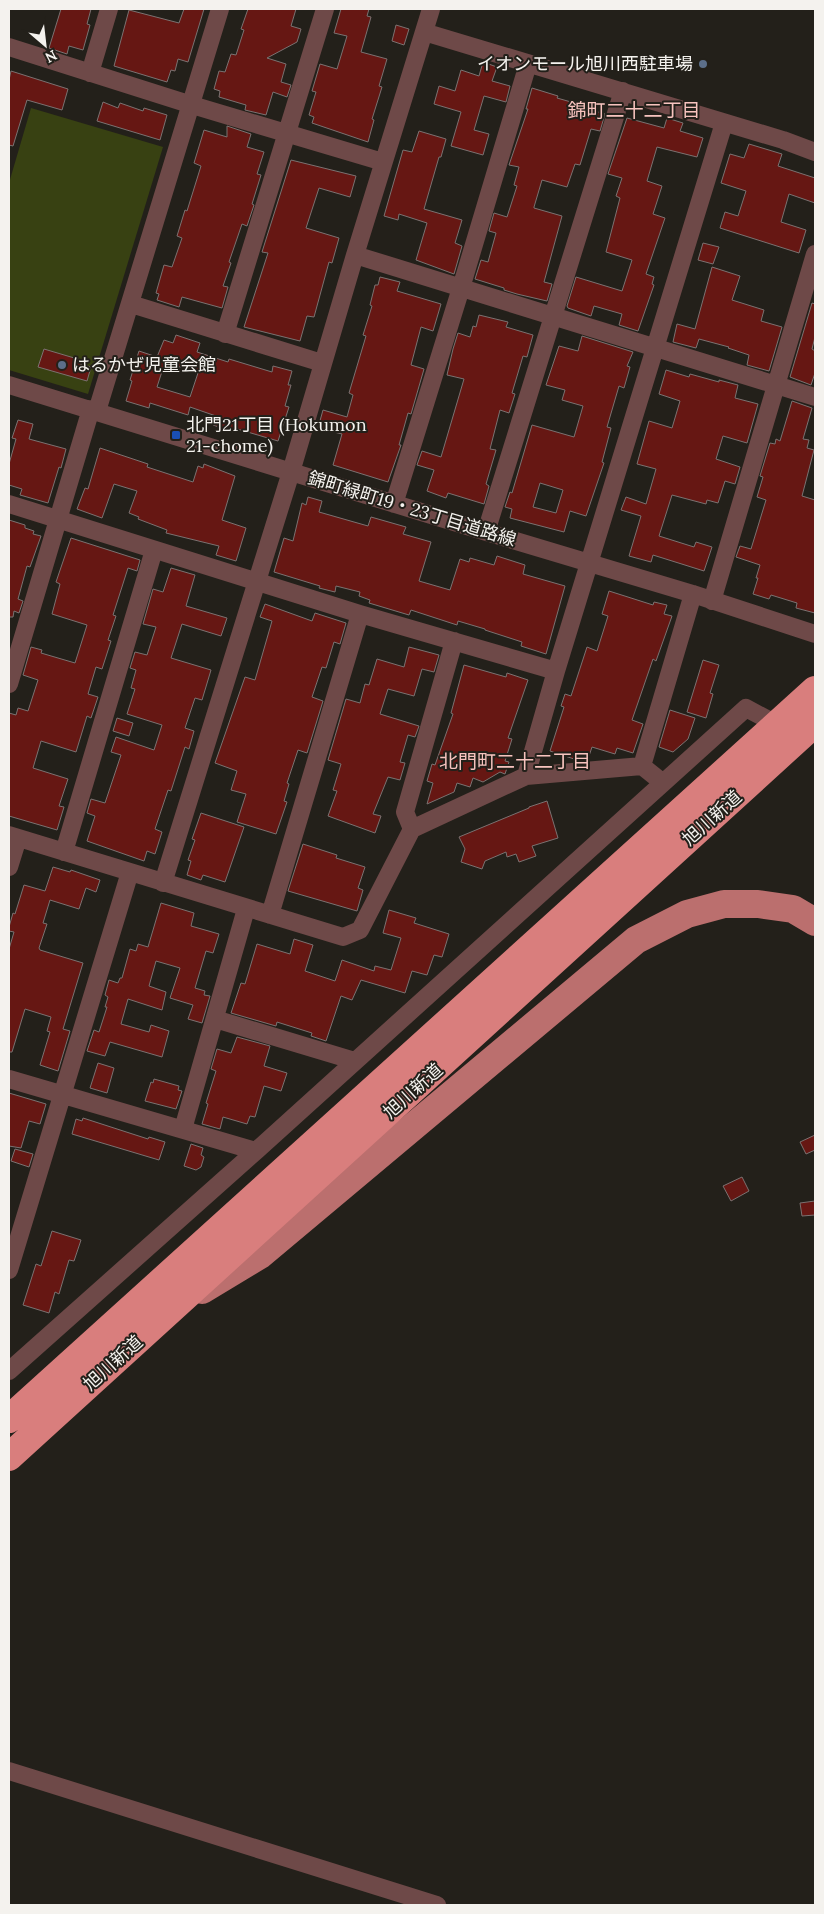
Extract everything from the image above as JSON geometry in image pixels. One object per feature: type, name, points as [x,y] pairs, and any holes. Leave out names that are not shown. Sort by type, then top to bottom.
[{"type":"highway","name":"旭川新道","points":[[9,1419],[815,690]]},
{"type":"highway","name":"旭川新道","points":[[9,1457],[815,723]]},
{"type":"main road","points":[[180,1303],[260,1255],[636,940],[687,914],[724,904],[758,904],[793,909],[815,922]]},
{"type":"street","points":[[90,73],[109,9]]},
{"type":"street","points":[[9,684],[94,410],[131,304],[220,9]]},
{"type":"street","points":[[225,334],[325,9]]},
{"type":"street","points":[[163,883],[291,472],[322,363],[431,9]]},
{"type":"street","points":[[424,32],[783,140],[815,152]]},
{"type":"street","points":[[9,47],[192,105],[384,162]]},
{"type":"street","points":[[394,504],[528,64]]},
{"type":"street","points":[[486,532],[623,91]]},
{"type":"street","points":[[526,776],[556,671],[724,123]]},
{"type":"street","points":[[712,601],[815,254]]},
{"type":"street","points":[[355,255],[815,397]]},
{"type":"street","points":[[131,304],[322,363]]},
{"type":"street","name":"錦町緑町19・23丁目道路線","points":[[9,384],[394,504],[693,594],[815,634]]},
{"type":"street","points":[[9,504],[360,614],[556,671]]},
{"type":"street","points":[[64,852],[154,550]]},
{"type":"street","points":[[642,766],[693,594]]},
{"type":"street","points":[[270,915],[360,614]]},
{"type":"street","points":[[412,829],[405,812],[454,641]]},
{"type":"street","points":[[9,1371],[256,1151],[746,708],[776,724]]},
{"type":"street","points":[[9,867],[13,837],[343,937],[360,930],[412,829],[526,776],[642,766],[662,782]]},
{"type":"street","points":[[9,1270],[130,872]]},
{"type":"street","points":[[183,1129],[246,908]]},
{"type":"street","points":[[215,1019],[355,1061]]},
{"type":"street","points":[[9,1078],[256,1151]]},
{"type":"street","points":[[9,1771],[437,1905]]},
{"type":"green space","points":[[31,108],[163,147],[88,394],[9,370],[9,183]]},
{"type":"building","points":[[61,9],[91,9],[87,24],[90,25],[83,50],[69,46],[67,54],[49,48]]},
{"type":"building","points":[[184,9],[204,9],[188,62],[178,59],[175,71],[171,70],[167,82],[114,66],[129,10],[179,23]]},
{"type":"building","points":[[248,9],[296,9],[291,26],[301,29],[297,42],[267,58],[286,64],[281,82],[291,85],[287,97],[273,92],[266,115],[245,110],[246,105],[219,97],[220,91],[214,89],[219,71],[225,72],[231,54],[236,55],[244,30],[241,29]]},
{"type":"building","points":[[341,9],[369,9],[367,16],[371,17],[361,52],[387,59],[379,86],[382,87],[372,119],[374,120],[368,142],[312,123],[314,117],[309,115],[316,92],[312,91],[320,64],[337,69],[347,36],[334,33]]},
{"type":"building","points":[[396,25],[409,29],[404,45],[392,41]]},
{"type":"building","points":[[483,62],[497,67],[492,81],[510,86],[506,102],[484,96],[474,130],[489,134],[483,155],[451,146],[461,112],[434,104],[439,86],[455,91],[461,70],[479,76]]},
{"type":"building","points":[[11,71],[68,89],[62,110],[27,100],[13,146],[9,145],[9,80]]},
{"type":"building","points":[[532,88],[605,114],[600,131],[591,129],[580,165],[575,164],[567,187],[542,180],[534,208],[562,216],[544,282],[552,284],[547,301],[517,294],[475,279],[481,260],[488,262],[496,233],[489,231],[494,213],[507,217],[517,186],[514,185],[519,167],[509,165],[528,109],[526,109]]},
{"type":"building","points":[[103,102],[118,108],[120,103],[143,111],[144,108],[167,115],[160,140],[97,121]]},
{"type":"building","points":[[627,118],[664,128],[667,118],[683,123],[680,131],[703,138],[697,157],[657,147],[647,181],[662,186],[653,214],[665,218],[646,274],[654,277],[652,284],[654,285],[638,331],[619,325],[622,314],[594,306],[591,316],[567,306],[576,277],[622,291],[632,260],[606,252],[620,198],[616,196],[622,178],[608,174]]},
{"type":"building","points":[[227,126],[251,134],[247,147],[264,152],[257,174],[261,175],[252,204],[254,205],[247,226],[242,224],[229,262],[231,263],[223,286],[228,287],[222,308],[182,297],[179,307],[157,300],[159,294],[156,293],[164,265],[172,267],[182,238],[177,236],[201,166],[194,163],[204,130],[227,137]]},
{"type":"building","points":[[419,131],[446,139],[424,209],[462,220],[455,243],[462,246],[454,274],[416,260],[427,223],[399,214],[398,220],[384,216],[403,150],[412,152]]},
{"type":"building","points":[[749,144],[782,154],[778,166],[815,178],[815,203],[789,194],[781,222],[806,230],[799,253],[720,228],[725,212],[738,216],[746,191],[721,183],[730,154],[744,158]]},
{"type":"building","points":[[291,160],[356,176],[350,197],[319,188],[306,228],[339,238],[332,263],[329,262],[314,317],[307,316],[300,341],[244,327],[268,253],[262,252]]},
{"type":"building","points":[[703,243],[719,247],[713,264],[698,260]]},
{"type":"building","points":[[712,267],[740,276],[732,300],[764,310],[761,321],[782,327],[769,371],[747,365],[749,355],[729,347],[699,339],[696,348],[673,342],[677,324],[695,329]]},
{"type":"building","points":[[380,277],[400,282],[397,291],[441,304],[433,331],[421,327],[411,365],[424,369],[411,414],[408,413],[399,445],[401,445],[388,482],[333,465],[342,434],[318,428],[323,410],[347,417],[353,395],[349,393],[366,336],[363,335],[372,306],[370,305],[375,285],[378,285]]},
{"type":"building","points":[[812,303],[815,304],[815,337],[812,349],[815,351],[815,373],[811,385],[790,377]]},
{"type":"building","points":[[479,315],[508,322],[506,327],[533,335],[527,357],[523,356],[512,393],[515,394],[509,413],[500,410],[490,449],[496,450],[486,484],[489,486],[484,504],[448,493],[446,498],[427,491],[434,470],[417,465],[422,451],[441,457],[464,379],[447,375],[453,349],[458,333],[470,337],[473,326],[476,327]]},
{"type":"building","points":[[176,335],[200,343],[197,352],[228,362],[229,359],[272,372],[273,366],[292,371],[288,385],[291,385],[285,406],[289,407],[278,441],[234,428],[233,432],[213,425],[216,416],[190,407],[188,415],[150,403],[149,408],[126,401],[139,351],[157,357],[164,340],[173,343]],"holes":[[[165,362],[198,373],[190,397],[157,387]]]},
{"type":"building","points":[[582,336],[633,352],[627,366],[630,367],[624,388],[619,386],[607,427],[611,428],[602,462],[604,463],[586,516],[570,511],[564,532],[510,518],[512,509],[505,507],[510,492],[512,493],[532,425],[574,437],[583,406],[562,400],[565,390],[546,385],[559,346],[578,351]],"holes":[[[540,483],[563,490],[556,513],[533,507]]]},
{"type":"building","name":"はるかぜ児童会館","points":[[44,349],[81,360],[80,364],[91,367],[87,381],[38,367]]},
{"type":"building","points":[[666,370],[689,377],[690,374],[738,385],[735,398],[758,404],[747,443],[723,436],[716,459],[740,467],[735,484],[725,481],[718,503],[707,500],[706,504],[672,495],[659,536],[694,547],[696,542],[712,547],[704,571],[653,555],[651,562],[629,556],[641,516],[621,510],[626,497],[646,504],[656,469],[637,464],[649,421],[672,428],[680,401],[659,394]]},
{"type":"building","points":[[792,401],[812,408],[803,439],[809,440],[807,448],[814,450],[802,496],[815,500],[815,613],[796,608],[797,603],[771,595],[769,599],[753,594],[760,565],[736,557],[740,546],[751,549],[766,500],[757,497],[763,477],[760,476],[770,443],[775,444],[776,439],[780,441]]},
{"type":"building","points":[[18,420],[33,424],[29,439],[66,449],[48,503],[20,495],[22,489],[9,485],[9,464],[16,439],[12,438]]},
{"type":"building","points":[[100,448],[148,464],[147,467],[193,482],[198,466],[203,468],[204,464],[235,476],[222,520],[246,528],[236,561],[216,555],[219,546],[166,533],[167,530],[138,519],[139,517],[129,513],[137,491],[114,484],[102,518],[77,509],[85,488],[88,489]]},
{"type":"building","points":[[308,497],[322,501],[319,512],[368,526],[371,517],[406,527],[403,534],[431,542],[419,581],[450,590],[460,559],[469,562],[470,558],[494,565],[497,556],[525,565],[523,574],[565,586],[546,654],[521,646],[522,642],[485,629],[458,621],[457,625],[411,610],[409,615],[369,603],[370,600],[359,596],[360,592],[336,586],[335,592],[274,572],[284,538],[293,541],[302,503],[306,505]]},
{"type":"building","points":[[9,520],[25,525],[25,528],[34,531],[33,534],[41,536],[30,567],[27,566],[18,599],[23,601],[19,613],[14,611],[13,617],[9,617]]},
{"type":"building","points":[[71,538],[140,560],[137,571],[128,568],[113,615],[116,616],[108,640],[111,641],[102,669],[96,667],[88,694],[98,697],[91,718],[87,716],[76,752],[41,741],[33,768],[68,779],[59,806],[64,807],[57,830],[9,816],[9,713],[16,715],[18,708],[28,711],[38,680],[23,675],[31,647],[42,650],[41,653],[75,663],[87,625],[52,614],[60,584],[56,582]]},
{"type":"building","points":[[171,568],[195,575],[186,606],[227,618],[221,636],[182,624],[171,658],[211,670],[202,700],[195,698],[185,728],[194,731],[189,749],[185,747],[171,791],[168,790],[155,829],[162,832],[155,854],[147,851],[144,861],[87,841],[95,816],[87,813],[91,799],[105,803],[121,755],[111,752],[116,737],[154,750],[162,725],[127,714],[135,689],[131,688],[136,670],[130,668],[135,652],[147,655],[156,627],[143,624],[153,589],[163,592]]},
{"type":"building","points":[[609,591],[653,605],[654,602],[667,605],[664,614],[672,616],[656,661],[653,659],[632,720],[643,724],[633,753],[617,748],[615,754],[592,747],[589,756],[577,760],[550,751],[564,707],[561,706],[565,694],[571,696],[587,647],[597,651],[608,616],[602,614]]},
{"type":"building","points":[[265,604],[312,621],[315,613],[346,623],[340,644],[334,642],[326,668],[322,667],[312,697],[323,701],[307,753],[298,750],[287,783],[289,784],[284,801],[287,802],[276,834],[237,822],[246,794],[231,790],[237,771],[215,763],[245,677],[255,680],[272,621],[260,617]]},
{"type":"building","points":[[409,647],[439,655],[434,672],[422,669],[414,696],[388,689],[380,714],[419,726],[415,737],[408,735],[400,762],[405,763],[400,780],[388,777],[373,814],[381,816],[375,833],[328,816],[337,791],[333,790],[341,764],[328,760],[346,699],[360,703],[365,684],[369,685],[377,659],[404,667]]},
{"type":"building","points":[[703,660],[719,665],[710,693],[713,694],[706,718],[687,712]]},
{"type":"building","points":[[464,665],[506,677],[507,673],[528,680],[508,738],[512,739],[505,761],[509,762],[505,774],[500,772],[483,782],[473,778],[470,787],[457,783],[454,792],[427,804],[433,783],[427,781],[432,764],[435,765],[453,714],[451,713]]},
{"type":"building","points":[[670,710],[695,718],[688,739],[673,752],[659,747]]},
{"type":"building","points":[[117,718],[133,723],[129,736],[113,731]]},
{"type":"building","points":[[547,801],[558,838],[532,846],[536,856],[519,862],[516,854],[507,857],[506,852],[485,861],[482,869],[461,862],[465,849],[459,837]]},
{"type":"building","points":[[201,813],[244,827],[225,882],[203,875],[201,880],[187,875],[191,861],[188,860],[195,840],[192,839]]},
{"type":"building","points":[[303,844],[337,855],[336,858],[365,867],[358,888],[363,890],[357,911],[288,891]]},
{"type":"building","points":[[53,867],[70,872],[71,870],[100,880],[96,892],[86,888],[79,909],[50,900],[43,923],[47,924],[40,950],[83,963],[63,1029],[70,1031],[58,1071],[40,1065],[50,1032],[47,1031],[51,1017],[25,1009],[12,1052],[9,1052],[9,949],[14,932],[9,931],[9,927],[24,885],[45,891]]},
{"type":"building","points":[[161,903],[194,913],[191,926],[219,934],[213,953],[206,951],[195,988],[205,991],[204,995],[210,996],[202,1023],[188,1019],[193,1005],[170,998],[180,968],[156,961],[149,986],[166,992],[162,1010],[128,999],[121,1024],[149,1032],[151,1025],[169,1031],[162,1057],[110,1042],[105,1056],[87,1051],[94,1030],[99,1032],[107,1007],[105,1007],[108,997],[105,995],[109,980],[118,983],[120,978],[122,978],[130,949],[136,951],[138,944],[148,947]]},
{"type":"building","points":[[389,910],[416,918],[414,923],[449,934],[442,957],[434,955],[427,975],[412,971],[405,993],[361,980],[352,1000],[341,996],[326,1041],[311,1036],[312,1033],[277,1022],[276,1026],[231,1013],[241,983],[245,984],[257,944],[290,954],[294,939],[313,945],[305,971],[335,981],[342,960],[374,971],[375,966],[391,970],[401,938],[383,933]]},
{"type":"building","points":[[237,1037],[270,1046],[264,1066],[287,1073],[281,1091],[264,1086],[255,1117],[250,1116],[247,1124],[223,1117],[220,1129],[202,1124],[216,1071],[211,1069],[217,1049],[231,1053]]},
{"type":"building","points":[[98,1063],[114,1068],[107,1093],[90,1088]]},
{"type":"building","points":[[154,1079],[179,1086],[178,1090],[182,1091],[176,1109],[145,1101],[151,1082],[153,1083]]},
{"type":"building","points":[[9,1093],[46,1104],[40,1124],[29,1121],[21,1148],[9,1146]]},
{"type":"building","points":[[83,1118],[148,1139],[149,1137],[165,1142],[159,1160],[72,1134],[76,1119],[82,1121]]},
{"type":"building","points":[[815,1135],[815,1150],[806,1154],[800,1142]]},
{"type":"building","points":[[191,1144],[203,1148],[201,1155],[204,1157],[201,1167],[196,1170],[184,1166]]},
{"type":"building","points":[[15,1149],[33,1154],[29,1167],[11,1161]]},
{"type":"building","points":[[742,1177],[749,1191],[731,1201],[723,1186]]},
{"type":"building","points":[[815,1201],[815,1215],[802,1216],[800,1203]]},
{"type":"building","points":[[52,1231],[81,1240],[74,1261],[69,1260],[59,1294],[55,1292],[49,1313],[23,1305],[36,1264],[41,1266]]},
{"type":"place","name":"イオンモール旭川西駐車場","points":[[703,64]]},
{"type":"place","name":"はるかぜ児童会館","points":[[62,365]]},
{"type":"place","name":"北門21丁目 (Hokumon 21-chome)","points":[[176,435]]},
{"type":"district","name":"錦町二十二丁目","points":[[634,110]]},
{"type":"district","name":"北門町二十二丁目","points":[[515,761]]}]
